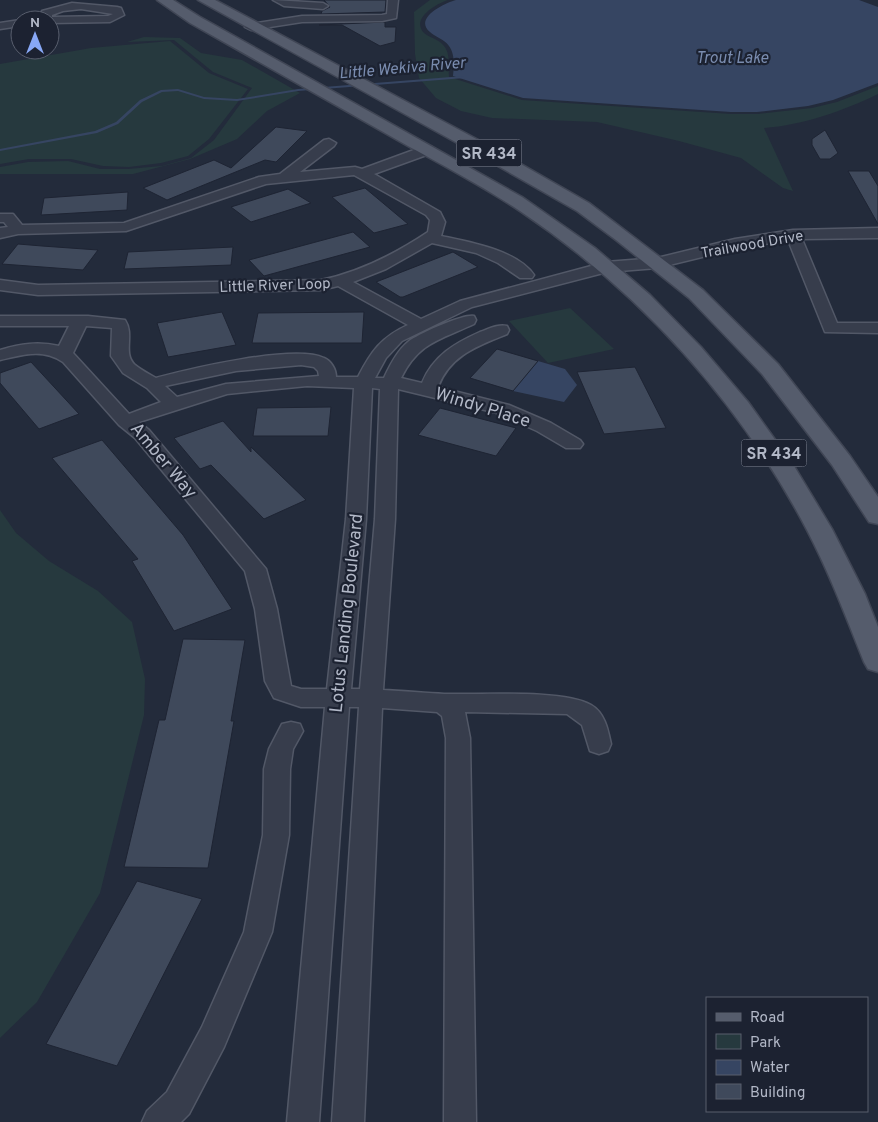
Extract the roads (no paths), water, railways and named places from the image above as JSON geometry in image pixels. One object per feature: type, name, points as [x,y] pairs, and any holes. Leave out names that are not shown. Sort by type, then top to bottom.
[{"type":"main road","name":"SR 434","points":[[164,0],[195,20],[527,207],[614,272],[676,332],[717,376],[782,465],[813,518],[842,575],[878,662]]},
{"type":"main road","points":[[177,0],[218,23],[233,27],[251,26]]},
{"type":"main road","name":"SR 434","points":[[205,0],[379,96],[476,146],[583,207],[657,263],[696,294],[770,369],[836,453],[878,516]]},
{"type":"main road","points":[[427,150],[447,149],[460,151],[548,195],[583,207]]},
{"type":"street","points":[[278,0],[284,4],[326,6],[326,18]]},
{"type":"street","points":[[251,26],[285,20],[392,16],[393,0]]},
{"type":"street","points":[[95,6],[117,10],[118,15],[110,19],[43,19],[52,10],[68,7],[95,6]]},
{"type":"street","points":[[0,15],[10,25]]},
{"type":"street","points":[[284,178],[328,143]]},
{"type":"street","points":[[364,173],[427,150]]},
{"type":"street","points":[[0,234],[18,230],[126,227],[160,218],[264,180],[355,171],[364,173],[434,214],[438,222],[435,234],[431,238],[494,253],[513,264],[526,275]]},
{"type":"street","points":[[0,218],[8,217],[18,230]]},
{"type":"street","name":"Trailwood Drive","points":[[614,272],[735,244],[793,235],[878,234]]},
{"type":"street","points":[[793,235],[831,328],[878,328]]},
{"type":"street","name":"Little River Loop","points":[[0,285],[38,290],[321,286],[342,282],[412,250],[431,238]]},
{"type":"street","name":"Lotus Landing Boulevard","points":[[302,1122],[338,699],[356,519],[363,384],[378,356],[396,338],[466,304],[614,272]]},
{"type":"street","name":"Lotus Landing Boulevard","points":[[348,1122],[372,698],[385,519],[388,385],[401,361],[415,345],[437,334],[480,314],[614,272]]},
{"type":"street","points":[[342,282],[420,325]]},
{"type":"street","points":[[0,321],[80,321],[119,324],[122,331],[120,356],[129,369],[153,384],[173,404]]},
{"type":"street","points":[[64,354],[80,321]]},
{"type":"street","points":[[428,390],[433,373],[453,351],[501,330]]},
{"type":"street","points":[[0,355],[38,346],[64,354],[126,421]]},
{"type":"street","points":[[153,384],[187,375],[286,360],[319,362],[326,370],[328,382]]},
{"type":"street","name":"Amber Way","points":[[126,421],[173,404],[226,390],[297,382],[388,385]]},
{"type":"street","name":"Windy Place","points":[[388,385],[406,384],[503,409],[544,427],[573,444]]},
{"type":"street","name":"Amber Way","points":[[126,421],[142,434],[255,568],[266,609],[277,681],[282,692],[301,698],[338,699]]},
{"type":"street","points":[[338,699],[372,698],[444,703],[569,705],[587,712],[594,724],[599,744]]},
{"type":"street","points":[[444,703],[453,712],[458,738],[460,1122]]},
{"type":"street","points":[[158,1122],[178,1103],[183,1095],[213,1037],[258,932],[276,835],[277,770],[281,749],[291,731]]},
{"type":"water","name":"Trout Lake","points":[[456,0],[859,0],[878,7],[878,83],[833,100],[808,106],[757,112],[731,112],[523,98],[453,76],[454,60],[451,49],[445,42],[430,32],[425,22],[432,12]]},
{"type":"water","points":[[538,361],[565,369],[577,385],[564,402],[513,391]]},
{"type":"waterway","name":"Little Wekiva River","points":[[0,150],[96,132],[117,123],[141,101],[161,91],[178,90],[204,98],[237,100],[298,90],[464,77]]}]
